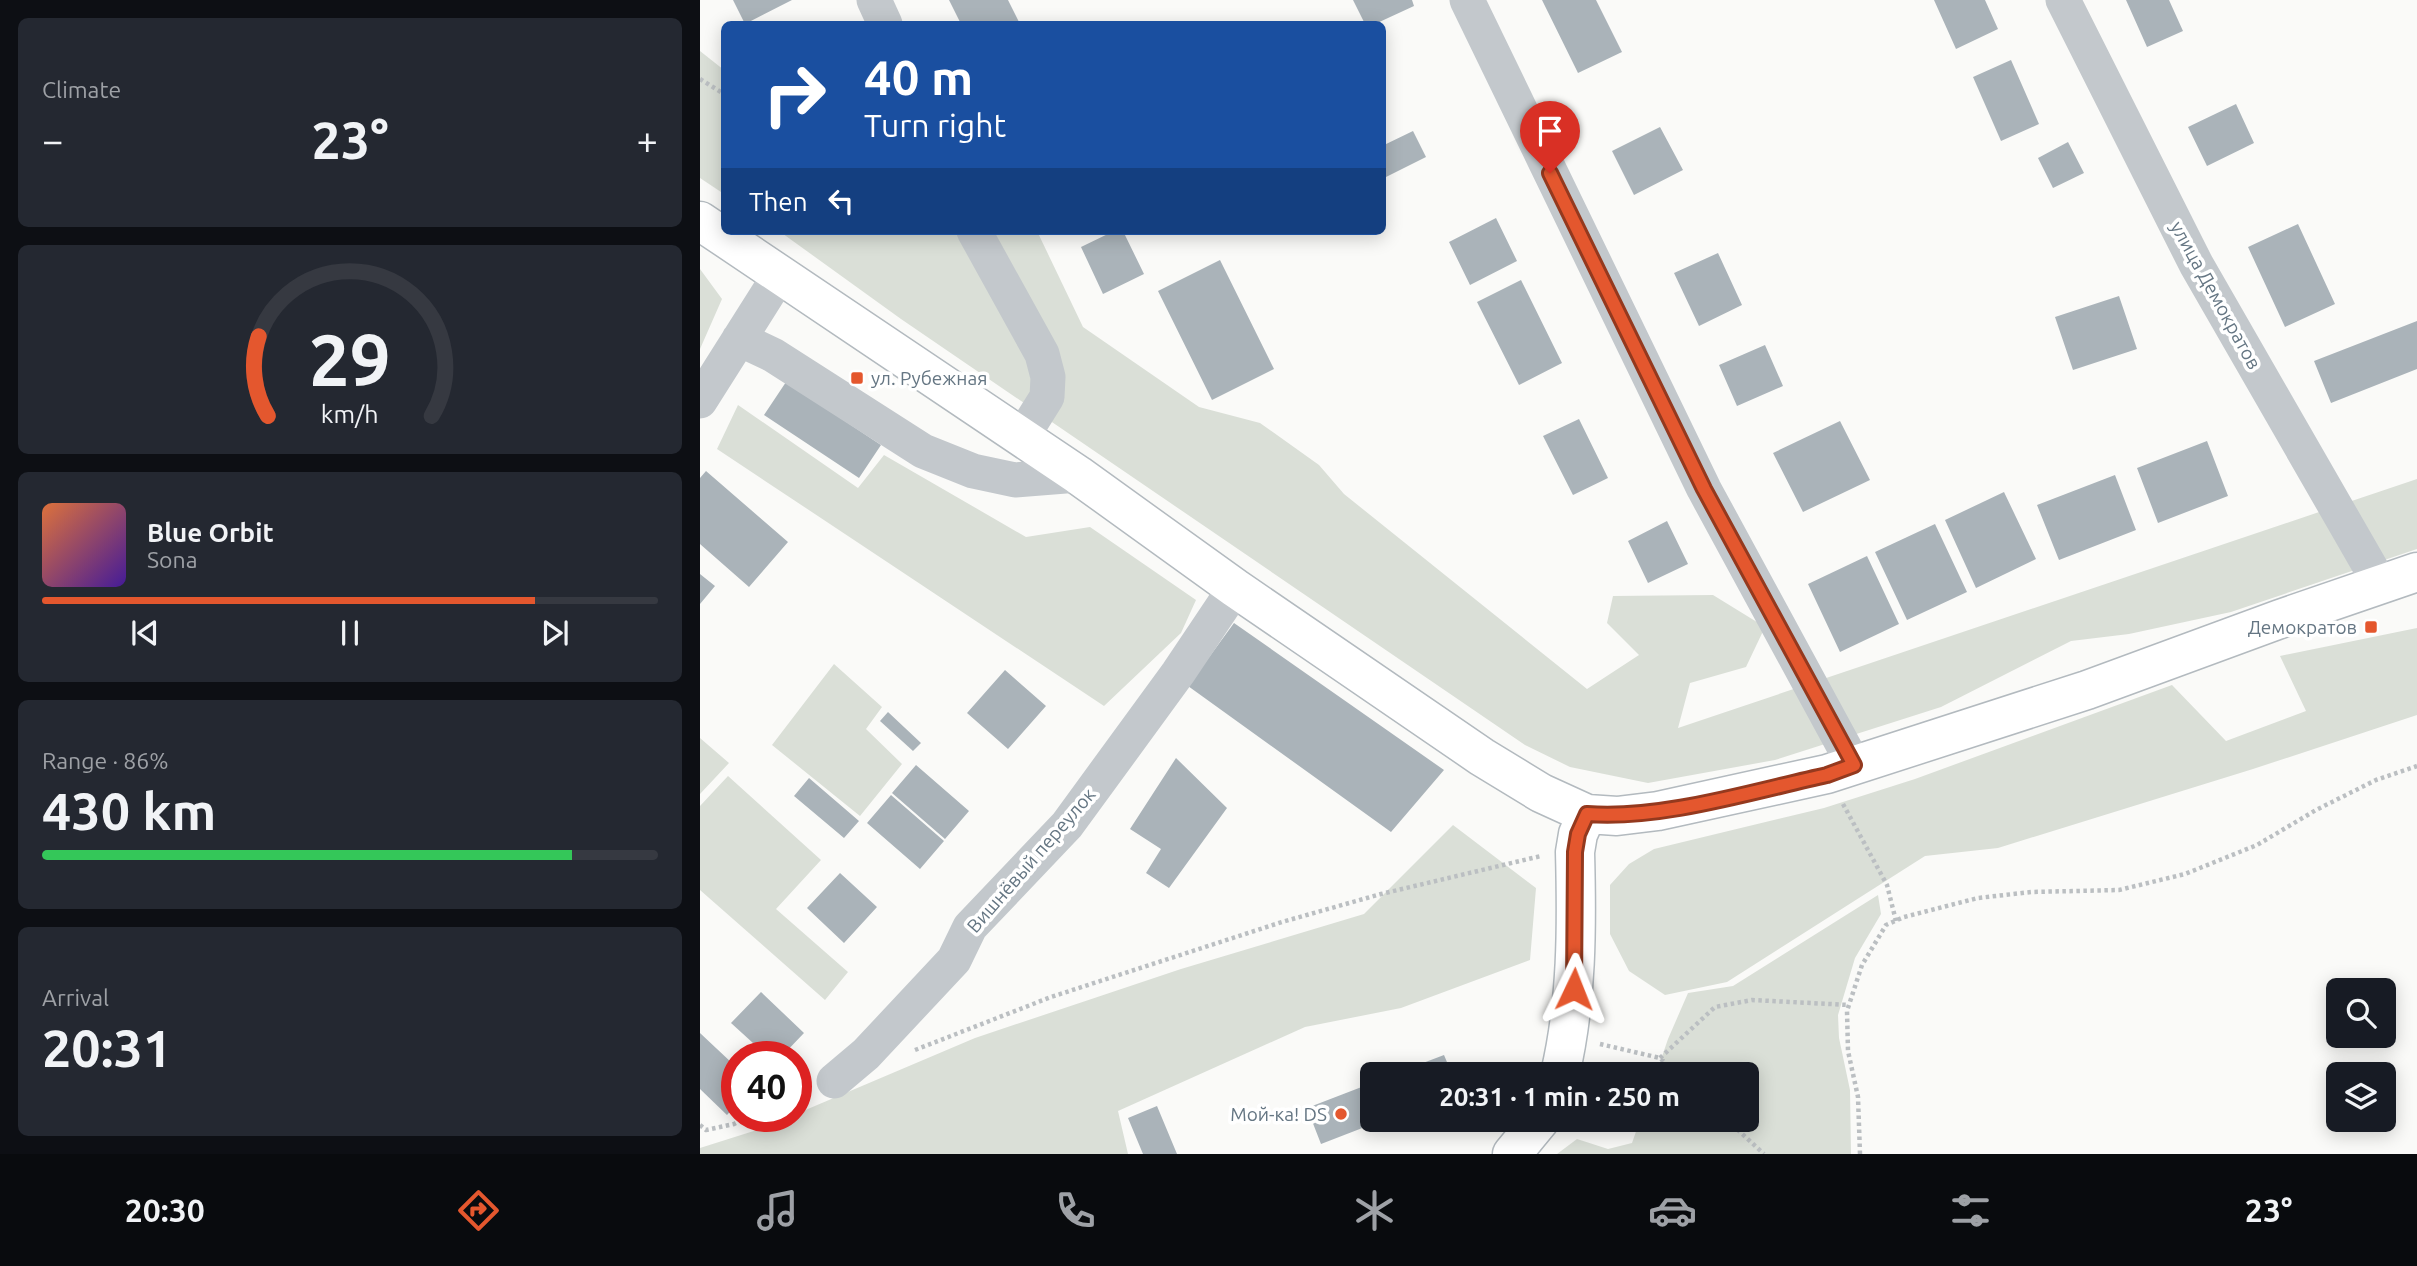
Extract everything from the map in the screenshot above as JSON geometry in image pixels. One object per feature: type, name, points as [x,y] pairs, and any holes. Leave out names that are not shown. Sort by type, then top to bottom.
[{"type":"street","points":[[874,0],[884,21]]},
{"type":"street","points":[[1466,0],[1841,770]]},
{"type":"street","name":"улица Демократов","points":[[2063,0],[2196,264],[2380,584]]},
{"type":"street","points":[[700,221],[1078,475],[1235,588],[1482,757],[1541,793],[1587,814],[1617,816],[1658,811],[1841,770],[2087,690],[2417,572]]},
{"type":"street","points":[[976,235],[1042,354],[1048,377],[1047,397],[1022,437]]},
{"type":"street","points":[[700,401],[779,276]]},
{"type":"street","points":[[739,339],[773,355],[923,451],[972,471],[1015,480],[1078,475]]},
{"type":"street","name":"Вишнёвый переулок","points":[[834,1081],[866,1054],[954,960],[970,927],[1067,825],[1178,673],[1235,588]]},
{"type":"street","points":[[1563,1062],[1569,1037],[1574,989],[1575,852],[1578,834],[1587,814]]},
{"type":"street","points":[[1512,1154],[1530,1132]]},
{"type":"path","points":[[700,79],[721,92]]},
{"type":"path","points":[[1860,1154],[1858,1097],[1848,1051],[1849,1005],[1862,965],[1886,925],[1978,898],[2031,892],[2119,890],[2185,874],[2257,845],[2316,810],[2376,780],[2417,766]]},
{"type":"path","points":[[1841,770],[1887,885],[1896,921]]},
{"type":"path","points":[[911,1052],[1051,997],[1283,922],[1381,894],[1549,855]]},
{"type":"path","points":[[1660,1058],[1715,1007],[1752,1000],[1849,1005]]},
{"type":"path","points":[[1569,1037],[1660,1058],[1664,1062]]},
{"type":"path","points":[[812,1072],[834,1081]]},
{"type":"path","points":[[700,1125],[706,1130],[721,1127]]},
{"type":"path","points":[[1740,1132],[1764,1154]]},
{"type":"shaded area","points":[[700,51],[721,68],[721,192],[700,178]]},
{"type":"shaded area","points":[[785,235],[1039,235],[1083,327],[1199,407],[1260,423],[1319,465],[1344,494],[1587,689],[1639,655],[1607,623],[1613,596],[1713,595],[1765,627],[1746,667],[1690,683],[1678,728],[2417,479],[2417,549],[2231,612],[2129,634],[2071,641],[1941,707],[1775,760],[1648,783],[1570,767],[1525,745],[901,319]]},
{"type":"shaded area","points":[[700,269],[722,299],[700,349]]},
{"type":"shaded area","points":[[738,405],[858,488],[884,455],[1026,537],[1090,527],[1196,600],[1181,633],[1104,706],[717,449]]},
{"type":"shaded area","points":[[2417,628],[2417,715],[1998,848],[1925,856],[1727,982],[1665,995],[1629,971],[1610,934],[1610,885],[1629,864],[1654,849],[1824,808],[1915,779],[2172,685],[2226,741],[2306,711],[2280,656]]},
{"type":"shaded area","points":[[834,664],[882,707],[866,729],[902,764],[860,816],[772,745]]},
{"type":"shaded area","points":[[700,738],[729,763],[700,794]]},
{"type":"shaded area","points":[[728,776],[821,860],[776,909],[848,972],[825,1000],[700,890],[700,806]]},
{"type":"shaded area","points":[[1453,825],[1536,888],[1530,960],[1401,1008],[1305,1027],[1118,1111],[1128,1154],[700,1154],[700,1148],[751,1132],[812,1132],[812,1107],[975,1038],[1181,969],[1364,914]]},
{"type":"shaded area","points":[[1878,895],[1881,914],[1855,958],[1838,1015],[1839,1038],[1850,1090],[1851,1154],[1557,1154],[1577,1139],[1608,1149],[1632,1143],[1636,1132],[1759,1132],[1759,1062],[1660,1062],[1688,993],[1733,986]]},
{"type":"building","points":[[733,0],[792,0],[751,21],[744,21]]},
{"type":"building","points":[[949,0],[1008,0],[1018,21],[960,21]]},
{"type":"building","points":[[1353,0],[1412,0],[1414,6],[1382,21],[1364,21]]},
{"type":"building","points":[[1542,0],[1596,0],[1622,52],[1578,73]]},
{"type":"building","points":[[1934,0],[1985,0],[1998,29],[1956,49]]},
{"type":"building","points":[[2126,0],[2169,0],[2183,31],[2147,47]]},
{"type":"building","points":[[2011,60],[2039,124],[2001,141],[1973,77]]},
{"type":"building","points":[[2236,104],[2254,143],[2207,166],[2188,127]]},
{"type":"building","points":[[1660,127],[1683,170],[1634,195],[1612,151]]},
{"type":"building","points":[[1413,131],[1426,157],[1386,177],[1386,144]]},
{"type":"building","points":[[2068,142],[2084,173],[2053,188],[2038,158]]},
{"type":"building","points":[[1496,218],[1517,261],[1470,285],[1449,242]]},
{"type":"building","points":[[2298,224],[2335,304],[2285,327],[2248,247]]},
{"type":"building","points":[[1106,235],[1125,235],[1144,274],[1103,294],[1081,247]]},
{"type":"building","points":[[1718,253],[1742,305],[1699,326],[1674,273]]},
{"type":"building","points":[[1220,260],[1274,369],[1212,400],[1158,291]]},
{"type":"building","points":[[1521,280],[1562,363],[1519,385],[1477,302]]},
{"type":"building","points":[[2119,296],[2137,349],[2073,370],[2055,317]]},
{"type":"building","points":[[2417,321],[2417,369],[2331,403],[2314,361]]},
{"type":"building","points":[[1765,345],[1783,386],[1737,406],[1719,365]]},
{"type":"building","points":[[786,382],[881,445],[859,478],[764,415]]},
{"type":"building","points":[[1579,419],[1608,478],[1573,495],[1543,436]]},
{"type":"building","points":[[1840,421],[1870,480],[1803,512],[1773,453]]},
{"type":"building","points":[[2207,441],[2228,496],[2158,523],[2137,468]]},
{"type":"building","points":[[706,471],[788,542],[749,587],[700,544],[700,478]]},
{"type":"building","points":[[2115,475],[2136,530],[2059,560],[2037,505]]},
{"type":"building","points":[[2004,492],[2036,559],[1976,588],[1945,520]]},
{"type":"building","points":[[1667,521],[1688,564],[1648,583],[1628,541]]},
{"type":"building","points":[[1935,524],[1967,592],[1907,620],[1875,552]]},
{"type":"building","points":[[1867,556],[1899,624],[1840,652],[1808,584]]},
{"type":"building","points":[[700,574],[715,586],[700,604]]},
{"type":"building","points":[[1234,623],[1444,770],[1391,832],[1188,686]]},
{"type":"building","points":[[1005,670],[1046,706],[1008,749],[967,713]]},
{"type":"building","points":[[888,712],[921,743],[913,751],[880,721]]},
{"type":"building","points":[[1176,758],[1227,808],[1169,888],[1146,873],[1161,849],[1130,829]]},
{"type":"building","points":[[916,765],[969,811],[945,839],[892,793]]},
{"type":"building","points":[[809,778],[859,821],[844,838],[794,796]]},
{"type":"building","points":[[891,795],[944,841],[920,869],[867,823]]},
{"type":"building","points":[[840,873],[877,907],[844,943],[807,908]]},
{"type":"building","points":[[761,992],[804,1033],[796,1041],[751,1041],[731,1023]]},
{"type":"building","points":[[700,1033],[721,1053],[721,1109],[700,1089]]},
{"type":"building","points":[[1444,1055],[1447,1062],[1426,1062]]},
{"type":"building","name":"Мой-ка! DS","points":[[1360,1088],[1360,1129],[1321,1144],[1307,1108]]},
{"type":"building","points":[[1157,1106],[1177,1154],[1143,1154],[1128,1118]]},
{"type":"place","name":"ул. Рубежная","points":[[857,378]]},
{"type":"place","name":"Демократов","points":[[2371,627]]},
{"type":"place","name":"Мой-ка! DS","points":[[1341,1114]]},
{"type":"route","points":[[1550,173],[1704,489],[1854,765],[1827,775],[1658,811],[1617,816],[1587,814],[1578,834],[1575,852],[1574,989]]}]
